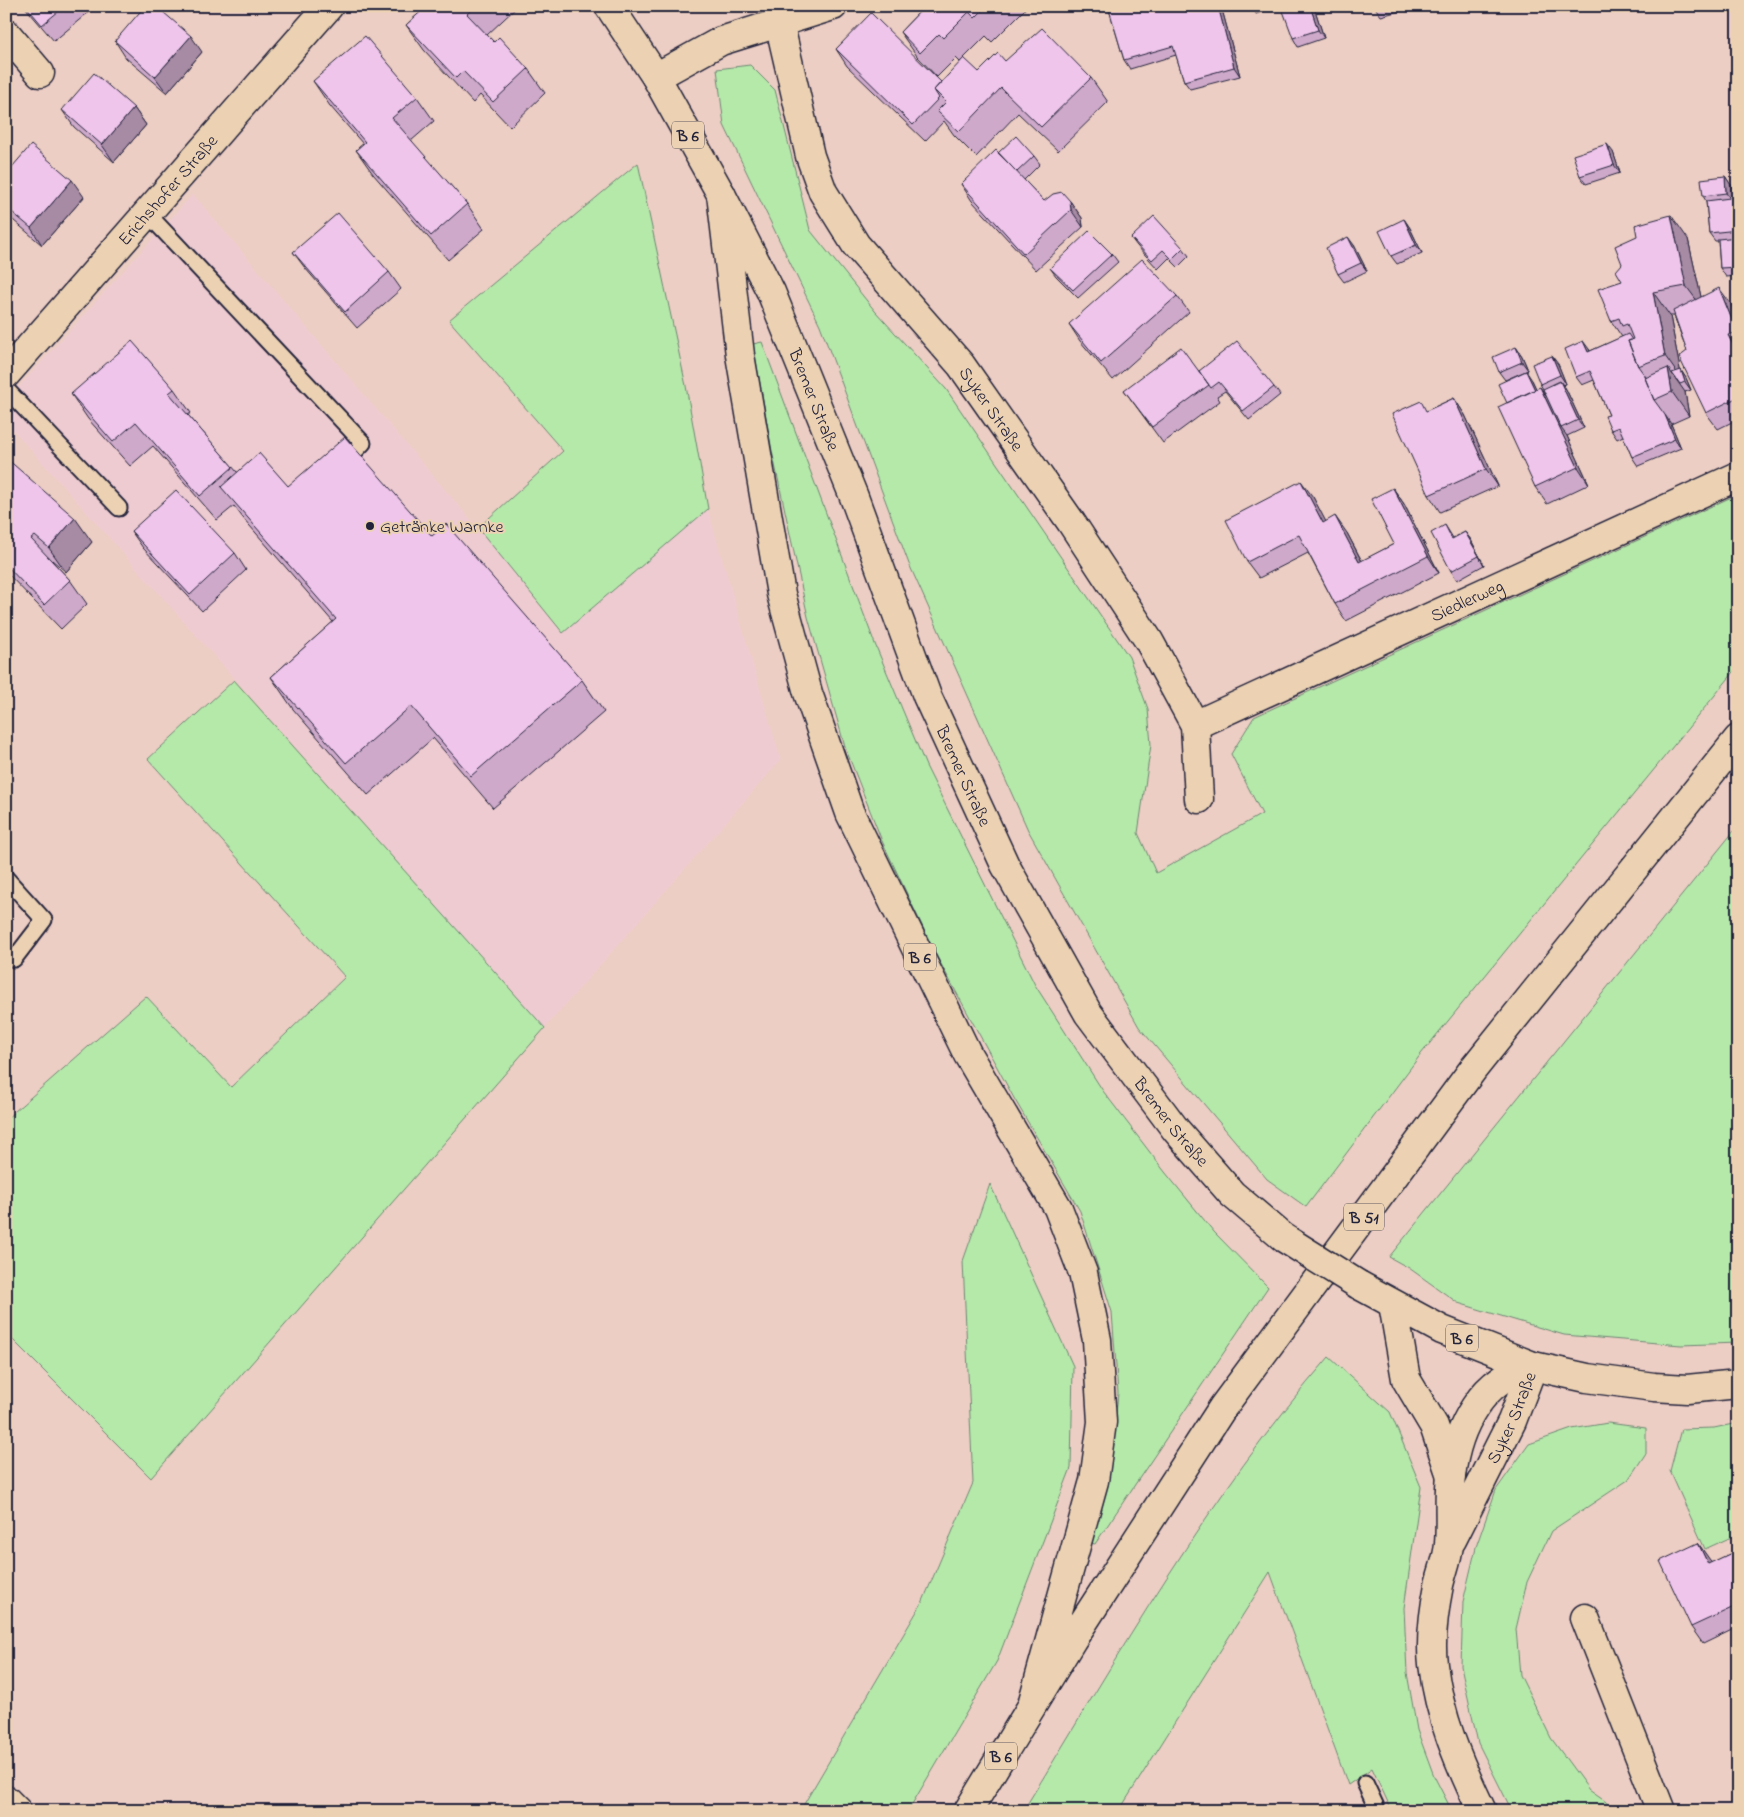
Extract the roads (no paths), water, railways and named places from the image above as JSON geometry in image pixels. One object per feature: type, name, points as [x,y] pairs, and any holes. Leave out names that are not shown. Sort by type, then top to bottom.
[{"type":"main road","name":"Erichshofer Straße","points":[[6,374],[146,212],[329,6]]},
{"type":"main road","name":"Bremer Straße","points":[[609,6],[656,77],[721,194],[771,292],[854,497],[927,696],[1005,865],[1088,1013],[1176,1130],[1232,1194],[1284,1238],[1336,1272],[1442,1330],[1533,1366]]},
{"type":"main road","points":[[656,77],[721,41],[833,6]]},
{"type":"main road","name":"Syker Straße","points":[[779,22],[810,156],[823,192],[856,245],[961,365],[1071,522],[1149,641],[1195,725],[1199,799]]},
{"type":"main road","points":[[6,33],[40,73]]},
{"type":"main road","name":"B 6","points":[[721,194],[740,355],[781,594],[808,693],[850,813],[968,1055],[1058,1208],[1083,1274],[1097,1340],[1102,1422],[1094,1481],[1033,1701],[968,1811]]},
{"type":"main road","name":"Siedlerweg","points":[[1195,725],[1738,476]]},
{"type":"main road","name":"B 51","points":[[1033,1701],[1223,1407],[1474,1068],[1733,748]]},
{"type":"main road","name":"Syker Straße","points":[[1385,1300],[1406,1379],[1434,1426],[1451,1476]]},
{"type":"main road","name":"Syker Straße","points":[[1482,1811],[1448,1734],[1433,1663],[1436,1611],[1449,1546],[1451,1476],[1470,1412],[1482,1396],[1510,1373],[1533,1366]]},
{"type":"main road","name":"Syker Straße","points":[[1449,1546],[1512,1421],[1533,1366]]},
{"type":"main road","name":"B 6","points":[[1533,1366],[1587,1378],[1654,1387],[1687,1389],[1738,1384]]},
{"type":"main road","points":[[1585,1618],[1661,1811]]},
{"type":"main road","points":[[6,1800],[17,1811]]},
{"type":"lane","points":[[146,212],[363,444],[337,470]]},
{"type":"lane","points":[[6,388],[119,508]]},
{"type":"lane","points":[[6,878],[44,920],[14,958]]},
{"type":"lane","points":[[1364,1783],[1378,1811]]},
{"type":"place","name":"Getränke Warnke","points":[[370,526]]}]
